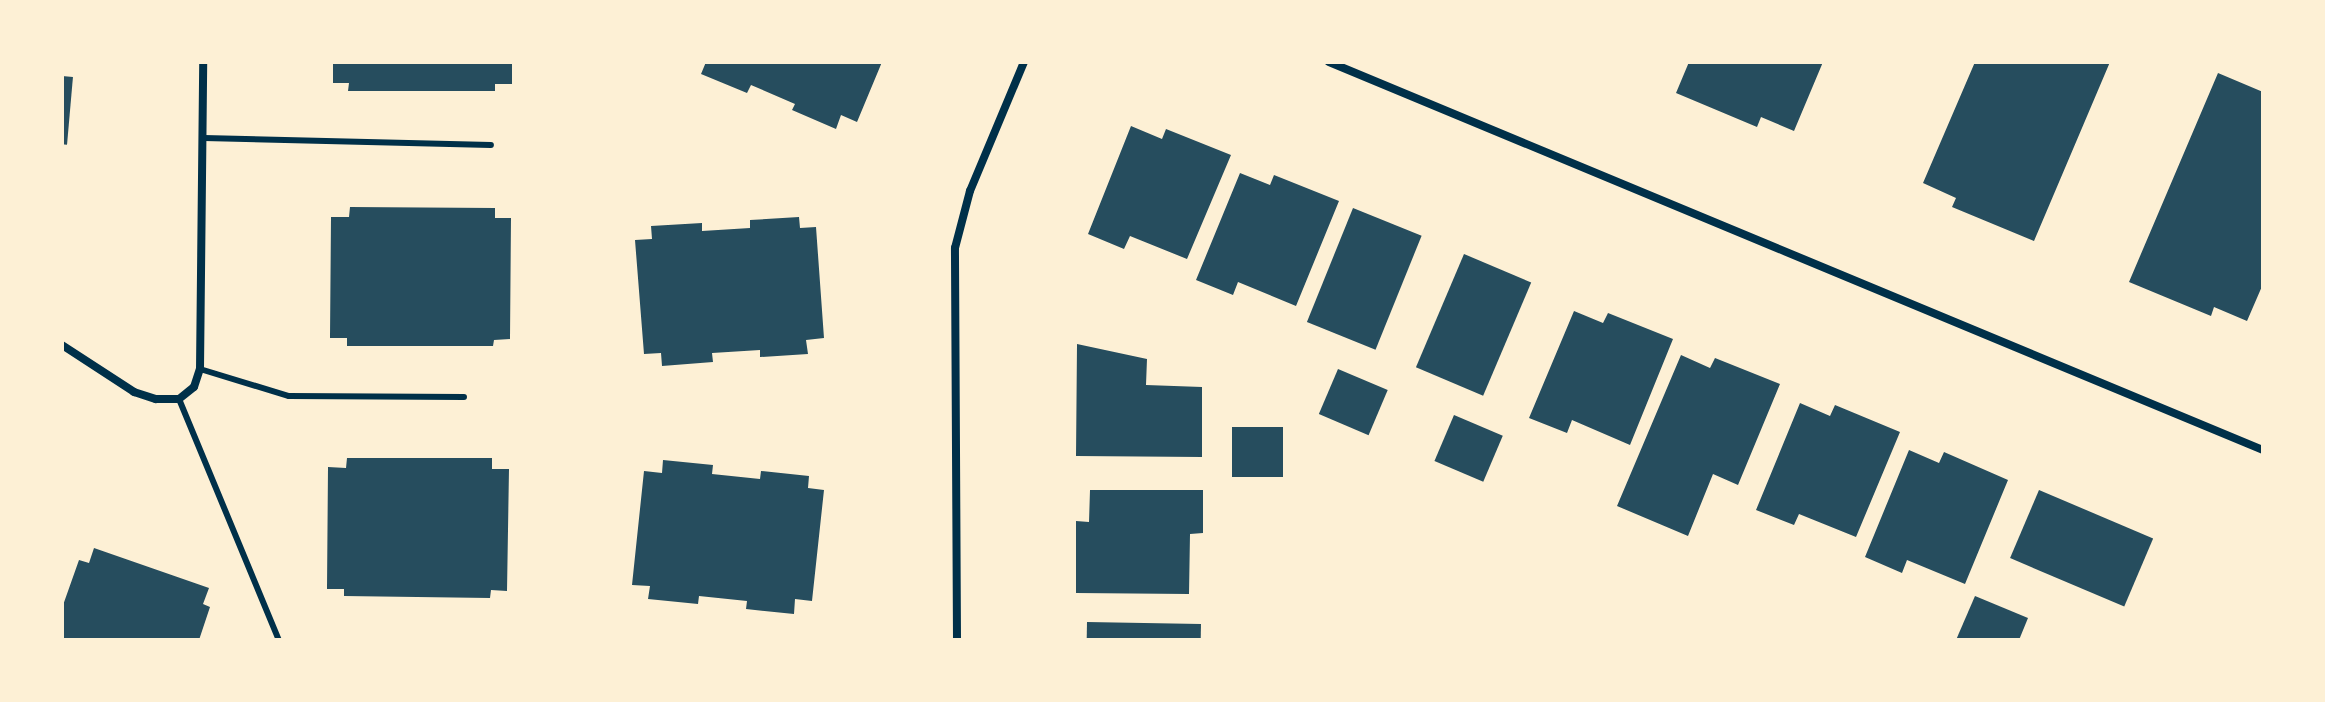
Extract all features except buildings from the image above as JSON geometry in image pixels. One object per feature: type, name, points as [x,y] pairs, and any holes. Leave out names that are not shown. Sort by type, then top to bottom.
[{"type":"street","points":[[62,345],[134,392],[156,399],[179,399],[194,387],[200,369],[203,62]]},
{"type":"street","points":[[957,640],[955,248],[970,191],[1024,62]]},
{"type":"street","points":[[1329,62],[2263,450]]},
{"type":"lane","points":[[204,138],[491,145]]},
{"type":"lane","points":[[200,369],[289,396],[464,397]]},
{"type":"lane","points":[[179,399],[279,640]]}]
